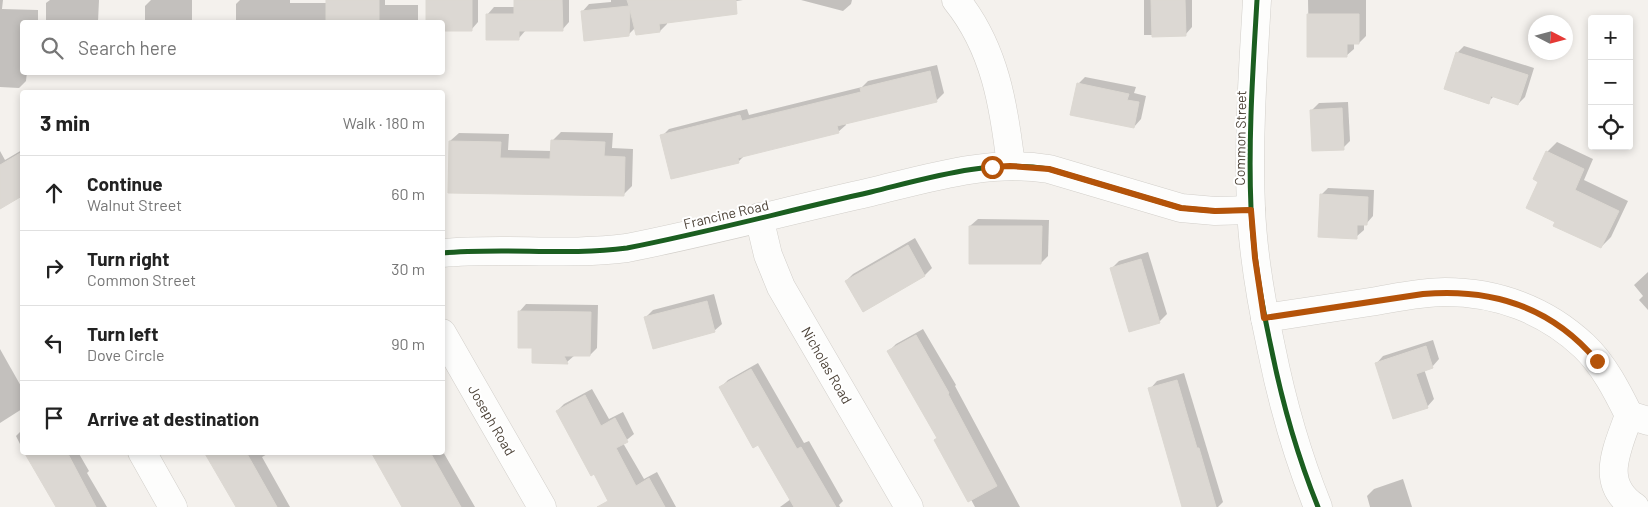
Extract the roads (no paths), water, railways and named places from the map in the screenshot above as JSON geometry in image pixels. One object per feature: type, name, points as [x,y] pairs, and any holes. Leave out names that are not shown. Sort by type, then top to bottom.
[{"type":"street","points":[[956,0],[978,33],[994,68],[1003,105],[1010,166]]},
{"type":"street","name":"Common Street","points":[[1257,0],[1250,124],[1251,210],[1255,258],[1264,318],[1286,414],[1306,478],[1318,507]]},
{"type":"street","name":"Francine Road","points":[[445,253],[485,250],[608,250],[646,244],[952,173],[1010,166],[1049,169],[1181,208],[1215,211],[1251,210]]},
{"type":"street","name":"Nicholas Road","points":[[759,218],[768,255],[781,287],[908,507]]},
{"type":"street","points":[[1264,318],[1437,293],[1483,295],[1521,305],[1539,313],[1571,334],[1585,346],[1639,418],[1615,456],[1614,476],[1616,486],[1622,496],[1635,507]]},
{"type":"street","name":"Joseph Road","points":[[445,339],[542,507]]},
{"type":"street","points":[[144,455],[173,507]]}]
